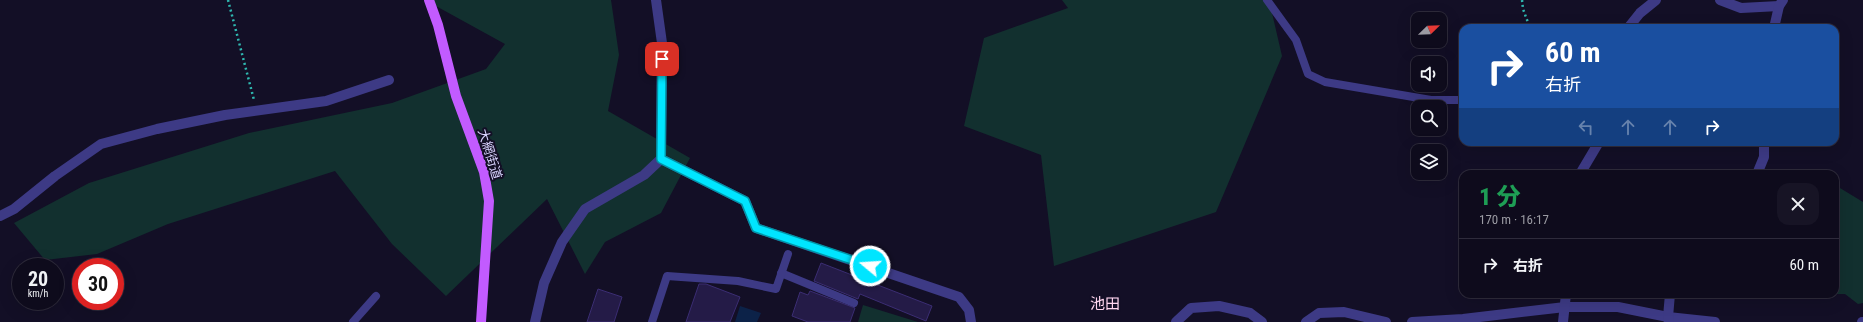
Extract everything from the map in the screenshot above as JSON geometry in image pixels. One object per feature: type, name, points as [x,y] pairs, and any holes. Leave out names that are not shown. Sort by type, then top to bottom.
[{"type":"main road","name":"大網街道","points":[[429,0],[439,31],[456,96],[484,172],[489,201],[481,322]]},
{"type":"street","points":[[535,322],[544,283],[562,242],[585,209],[644,175],[661,159],[662,43],[656,0]]},
{"type":"street","points":[[1631,24],[1640,13],[1656,0]]},
{"type":"street","points":[[1720,0],[1741,8],[1781,3],[1775,24]]},
{"type":"street","points":[[0,216],[14,209],[55,176],[101,144],[157,129],[225,115],[326,102],[389,80]]},
{"type":"street","points":[[1582,170],[1597,146]]},
{"type":"street","points":[[1759,170],[1764,157],[1764,146]]},
{"type":"street","points":[[661,159],[745,201],[756,228],[960,297],[969,310],[971,322]]},
{"type":"street","points":[[1564,322],[1566,298]]},
{"type":"street","points":[[1668,320],[1670,298]]},
{"type":"street","points":[[1176,322],[1191,308],[1219,306],[1250,313],[1262,322]]},
{"type":"street","points":[[1412,322],[1463,319],[1565,307],[1618,307],[1668,320],[1715,322]]},
{"type":"street","points":[[1306,322],[1319,313],[1344,312],[1386,322]]},
{"type":"lane","points":[[1267,0],[1296,40],[1308,74],[1325,82],[1431,100],[1459,100]]},
{"type":"lane","points":[[652,322],[667,276],[738,281],[776,289],[788,254]]},
{"type":"lane","points":[[781,273],[854,303]]},
{"type":"lane","points":[[353,322],[376,296]]},
{"type":"path","points":[[228,0],[251,93],[257,110]]},
{"type":"path","points":[[1522,0],[1523,9],[1529,24]]},
{"type":"green space","points":[[425,0],[611,0],[619,55],[608,111],[690,158],[661,213],[605,242],[585,274],[547,199],[446,296],[392,244],[335,171],[168,224],[97,254],[62,258],[43,258],[14,223],[89,183],[249,133],[392,103],[486,69],[505,44]]},
{"type":"green space","points":[[1062,0],[1269,0],[1282,56],[1216,212],[1054,266],[1041,155],[964,126],[984,38],[1068,8]]},
{"type":"green space","points":[[1839,187],[1863,202],[1863,303],[1858,304],[1845,294],[1839,294]]},
{"type":"green space","points":[[863,305],[918,322],[858,322]]},
{"type":"water","points":[[740,306],[761,313],[757,322],[735,322]]},
{"type":"building","points":[[821,263],[932,306],[926,321],[860,294],[858,299],[814,281]]},
{"type":"building","points":[[699,284],[706,284],[740,297],[730,322],[686,322]]},
{"type":"building","points":[[598,289],[622,297],[614,322],[587,322]]},
{"type":"building","points":[[810,291],[855,308],[850,322],[808,322],[792,316],[800,292],[808,295]]},
{"type":"district","name":"池田","points":[[1105,304]]},
{"type":"route","points":[[662,59],[661,159],[745,201],[756,228],[870,266]]}]
